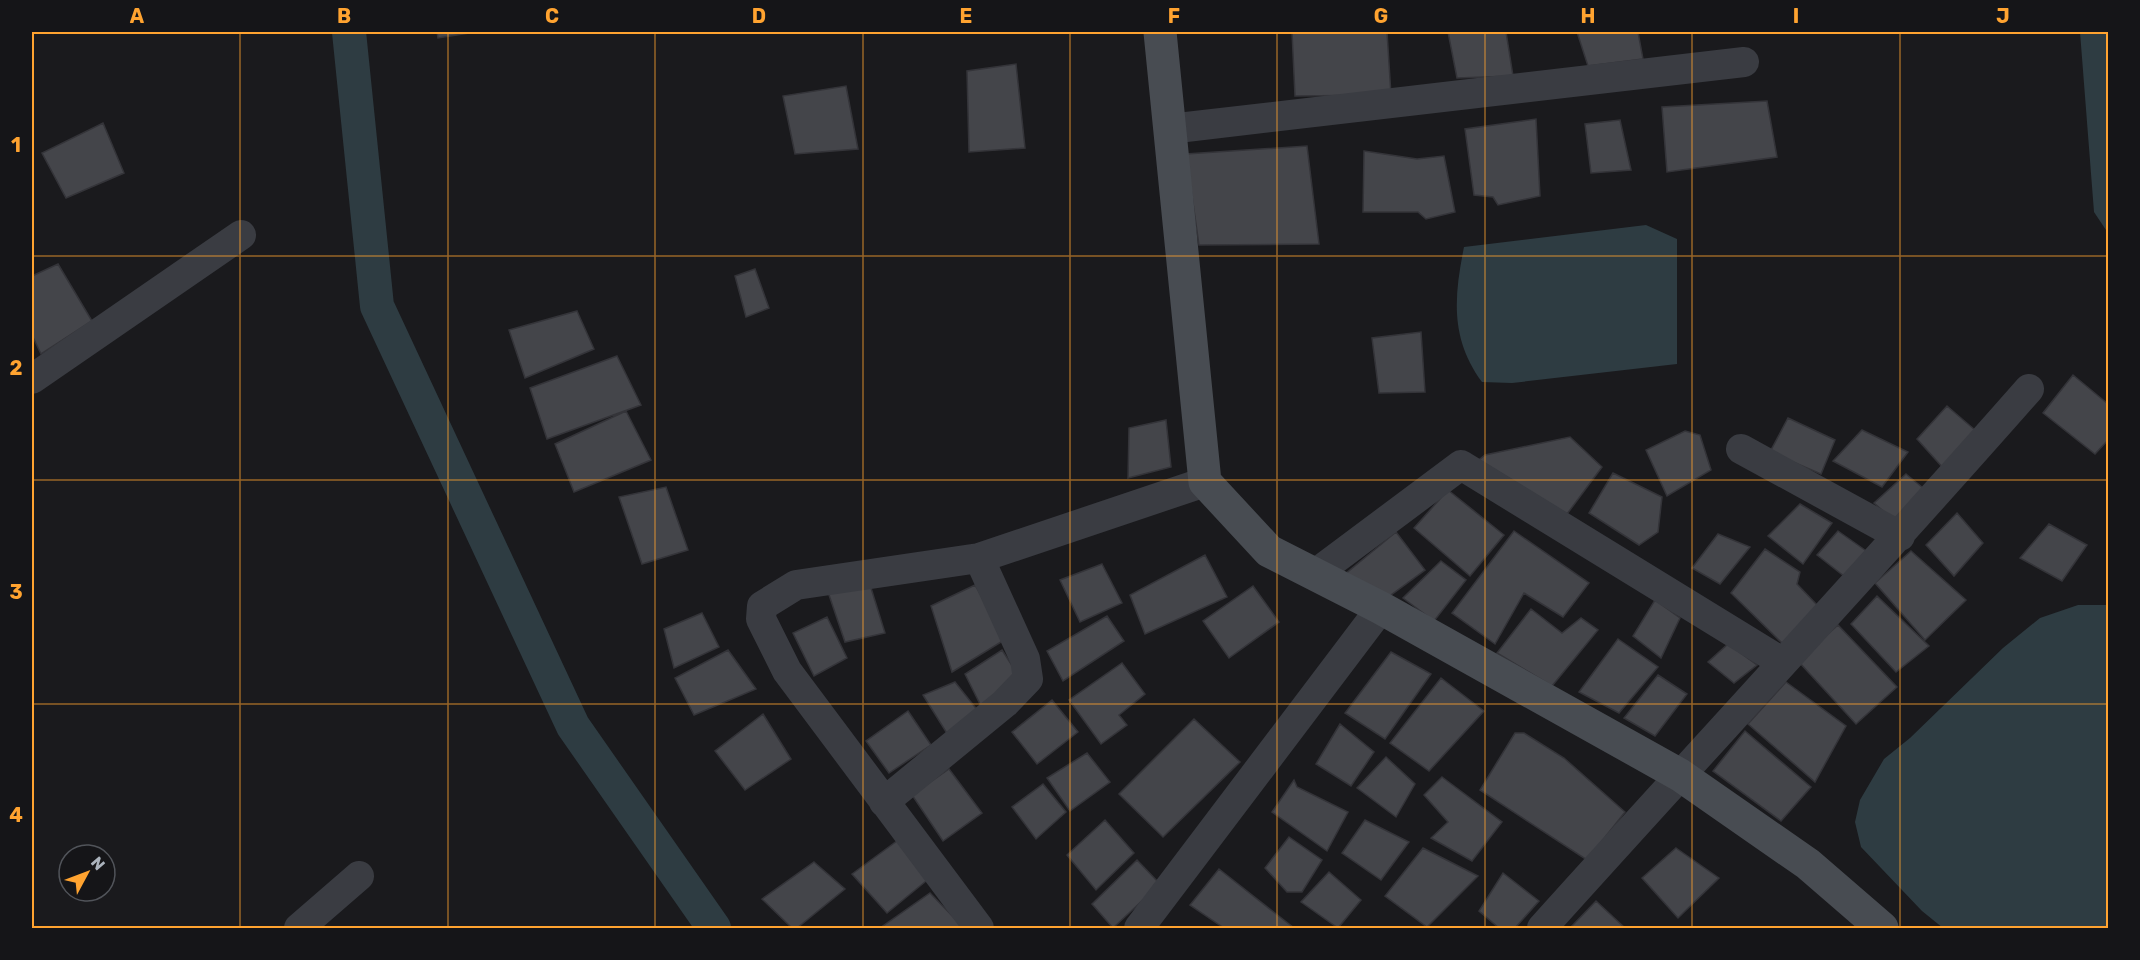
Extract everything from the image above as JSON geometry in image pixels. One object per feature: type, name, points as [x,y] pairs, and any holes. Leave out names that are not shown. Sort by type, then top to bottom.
[{"type":"street","points":[[1160,32],[1205,482],[1269,551],[1381,608],[1680,775],[1808,864],[1882,928]]},
{"type":"street","points":[[1169,129],[1744,62]]},
{"type":"street","points":[[32,379],[241,235]]},
{"type":"street","points":[[1542,928],[1782,662],[1900,536],[2029,389]]},
{"type":"street","points":[[1742,449],[1900,536]]},
{"type":"street","points":[[1315,574],[1461,465],[1782,662]]},
{"type":"street","points":[[979,928],[787,671],[761,619],[762,606],[796,585],[979,558],[1205,482]]},
{"type":"street","points":[[884,802],[1005,703],[1028,679],[1025,659],[979,558]]},
{"type":"street","points":[[1139,928],[1381,608]]},
{"type":"street","points":[[299,928],[359,876]]},
{"type":"shaded area","points":[[2080,32],[2108,32],[2108,233],[2094,212]]},
{"type":"shaded area","points":[[1646,225],[1677,239],[1677,364],[1512,383],[1482,382],[1464,349],[1457,317],[1458,283],[1464,247]]},
{"type":"shaded area","points":[[2078,605],[2108,605],[2108,928],[1943,928],[1922,911],[1861,847],[1855,822],[1860,800],[1884,759],[1910,738],[2003,648],[2040,618]]},
{"type":"building","points":[[437,32],[476,32],[438,38]]},
{"type":"building","points":[[1292,32],[1387,32],[1391,95],[1295,96]]},
{"type":"building","points":[[1448,32],[1506,32],[1513,76],[1457,78]]},
{"type":"building","points":[[1577,32],[1638,32],[1643,59],[1588,66]]},
{"type":"building","points":[[1016,64],[1025,148],[969,152],[967,71]]},
{"type":"building","points":[[846,86],[858,149],[795,154],[783,96]]},
{"type":"building","points":[[1767,101],[1777,157],[1667,172],[1662,107]]},
{"type":"building","points":[[1536,119],[1540,196],[1498,205],[1493,197],[1474,195],[1465,129]]},
{"type":"building","points":[[1620,120],[1631,170],[1591,173],[1585,124]]},
{"type":"building","points":[[103,123],[124,173],[66,198],[42,153]]},
{"type":"building","points":[[1307,146],[1319,244],[1199,245],[1186,154]]},
{"type":"building","points":[[1364,151],[1417,159],[1444,156],[1455,212],[1426,219],[1418,212],[1363,212]]},
{"type":"building","points":[[58,264],[92,321],[41,354],[32,335],[32,276]]},
{"type":"building","points":[[755,269],[769,308],[746,317],[735,276]]},
{"type":"building","points":[[577,311],[594,349],[525,378],[509,330]]},
{"type":"building","points":[[1421,332],[1425,392],[1379,393],[1372,338]]},
{"type":"building","points":[[617,356],[641,405],[547,439],[530,388]]},
{"type":"building","points":[[2073,375],[2108,404],[2108,440],[2095,454],[2043,413]]},
{"type":"building","points":[[1947,406],[1975,430],[1945,470],[1917,439]]},
{"type":"building","points":[[626,411],[651,460],[574,492],[555,444]]},
{"type":"building","points":[[1788,418],[1835,440],[1821,474],[1770,452]]},
{"type":"building","points":[[1166,420],[1171,467],[1128,478],[1129,428]]},
{"type":"building","points":[[1862,430],[1908,452],[1882,487],[1833,461]]},
{"type":"building","points":[[1685,431],[1700,435],[1711,470],[1667,496],[1646,450]]},
{"type":"building","points":[[1570,437],[1602,467],[1567,514],[1479,460],[1485,455]]},
{"type":"building","points":[[1613,473],[1662,497],[1658,532],[1639,545],[1589,513]]},
{"type":"building","points":[[1906,474],[1928,492],[1898,524],[1874,503]]},
{"type":"building","points":[[666,487],[688,550],[642,564],[619,497]]},
{"type":"building","points":[[1448,490],[1504,535],[1470,576],[1414,528]]},
{"type":"building","points":[[1800,504],[1832,523],[1803,564],[1768,536]]},
{"type":"building","points":[[1957,513],[1983,543],[1954,576],[1926,545]]},
{"type":"building","points":[[2049,524],[2087,545],[2062,581],[2020,558]]},
{"type":"building","points":[[1514,531],[1589,583],[1563,617],[1524,593],[1495,644],[1452,613]]},
{"type":"building","points":[[1838,531],[1872,555],[1849,580],[1817,555]]},
{"type":"building","points":[[1396,532],[1425,570],[1384,600],[1344,575]]},
{"type":"building","points":[[1718,534],[1750,547],[1720,584],[1692,568]]},
{"type":"building","points":[[1765,549],[1800,572],[1797,584],[1819,607],[1785,646],[1731,593]]},
{"type":"building","points":[[1911,551],[1966,600],[1925,640],[1875,583]]},
{"type":"building","points":[[1205,555],[1227,597],[1145,634],[1130,595]]},
{"type":"building","points":[[1441,561],[1466,580],[1434,621],[1403,598]]},
{"type":"building","points":[[1102,564],[1122,603],[1080,622],[1060,580]]},
{"type":"building","points":[[975,585],[1006,639],[952,672],[931,606]]},
{"type":"building","points":[[1253,586],[1279,622],[1229,658],[1203,621]]},
{"type":"building","points":[[871,588],[885,633],[845,642],[827,589]]},
{"type":"building","points":[[1877,596],[1929,646],[1896,672],[1851,624]]},
{"type":"building","points":[[1655,600],[1680,618],[1661,658],[1633,636]]},
{"type":"building","points":[[1531,609],[1562,633],[1581,618],[1598,630],[1552,686],[1497,653]]},
{"type":"building","points":[[702,613],[719,647],[674,668],[664,629]]},
{"type":"building","points":[[1107,616],[1124,641],[1063,681],[1047,651]]},
{"type":"building","points":[[827,617],[847,658],[814,676],[793,633]]},
{"type":"building","points":[[1838,625],[1897,687],[1856,724],[1798,661]]},
{"type":"building","points":[[1618,639],[1658,667],[1619,713],[1579,692]]},
{"type":"building","points":[[1728,644],[1757,665],[1734,683],[1708,662]]},
{"type":"building","points":[[728,650],[756,689],[694,715],[675,678]]},
{"type":"building","points":[[1002,650],[1020,678],[982,708],[965,674]]},
{"type":"building","points":[[1391,652],[1431,674],[1385,739],[1345,713]]},
{"type":"building","points":[[1122,663],[1145,694],[1119,715],[1127,725],[1101,744],[1069,700]]},
{"type":"building","points":[[1658,675],[1687,694],[1655,736],[1624,718]]},
{"type":"building","points":[[1441,678],[1484,711],[1429,771],[1390,743]]},
{"type":"building","points":[[955,682],[979,712],[948,735],[923,695]]},
{"type":"building","points":[[1786,682],[1846,726],[1815,782],[1748,724]]},
{"type":"building","points":[[1052,700],[1078,732],[1037,764],[1012,732]]},
{"type":"building","points":[[908,711],[931,745],[889,773],[866,741]]},
{"type":"building","points":[[763,714],[791,759],[745,790],[715,751]]},
{"type":"building","points":[[1194,719],[1240,762],[1163,837],[1119,794]]},
{"type":"building","points":[[1340,724],[1374,752],[1351,786],[1316,764]]},
{"type":"building","points":[[1745,731],[1811,787],[1781,821],[1713,771]]},
{"type":"building","points":[[1515,733],[1524,733],[1564,758],[1625,812],[1587,860],[1480,790]]},
{"type":"building","points":[[1087,753],[1110,782],[1070,811],[1047,778]]},
{"type":"building","points":[[1386,757],[1415,784],[1396,817],[1357,788]]},
{"type":"building","points":[[949,769],[982,813],[943,841],[912,795]]},
{"type":"building","points":[[1442,777],[1502,822],[1472,861],[1431,838],[1448,822],[1424,795]]},
{"type":"building","points":[[1294,780],[1297,787],[1348,812],[1327,851],[1272,812]]},
{"type":"building","points":[[1043,784],[1066,812],[1036,839],[1012,807]]},
{"type":"building","points":[[1105,820],[1134,853],[1096,890],[1067,855]]},
{"type":"building","points":[[1365,820],[1409,842],[1381,880],[1342,853]]},
{"type":"building","points":[[1289,837],[1322,860],[1302,892],[1287,892],[1265,868]]},
{"type":"building","points":[[901,838],[931,877],[887,913],[852,874]]},
{"type":"building","points":[[1423,848],[1478,876],[1427,927],[1385,896]]},
{"type":"building","points":[[1676,848],[1719,878],[1678,918],[1642,878]]},
{"type":"building","points":[[1137,860],[1160,884],[1113,928],[1092,904]]},
{"type":"building","points":[[814,862],[845,889],[797,928],[792,928],[762,899]]},
{"type":"building","points":[[1219,869],[1294,928],[1224,928],[1190,905]]},
{"type":"building","points":[[1329,872],[1361,900],[1338,928],[1301,902]]},
{"type":"building","points":[[1503,873],[1539,901],[1515,928],[1499,928],[1479,911]]},
{"type":"building","points":[[930,893],[964,928],[880,928]]},
{"type":"building","points":[[1596,901],[1625,928],[1570,928]]},
{"type":"waterway","points":[[349,32],[377,306],[573,726],[714,928]]}]
